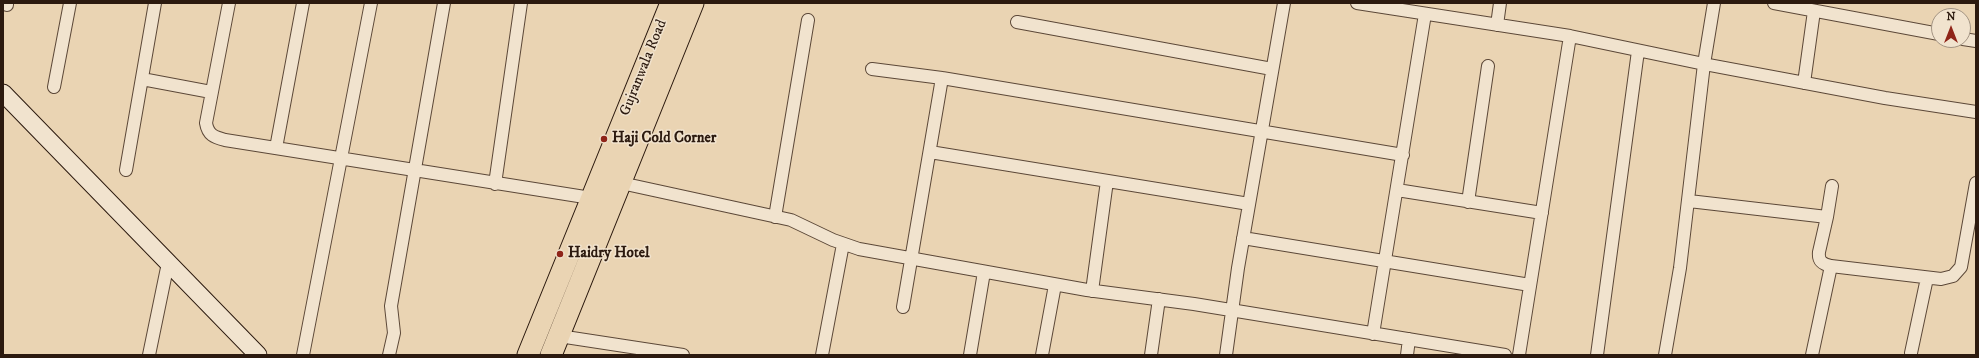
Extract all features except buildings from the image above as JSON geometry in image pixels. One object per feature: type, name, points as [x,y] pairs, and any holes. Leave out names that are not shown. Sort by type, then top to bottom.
[{"type":"highway","name":"Gujranwala Road","points":[[528,355],[671,3]]},
{"type":"highway","name":"Gujranwala Road","points":[[555,346],[693,3]]},
{"type":"main road","points":[[4,97],[258,355]]},
{"type":"street","points":[[54,87],[70,3]]},
{"type":"street","points":[[126,170],[155,3]]},
{"type":"street","points":[[229,3],[206,123],[208,132],[211,135],[225,140],[342,157],[415,171],[591,198]]},
{"type":"street","points":[[276,148],[303,3]]},
{"type":"street","points":[[303,355],[371,3]]},
{"type":"street","points":[[389,355],[394,333],[391,306],[444,3]]},
{"type":"street","points":[[495,184],[521,3]]},
{"type":"street","points":[[1226,355],[1243,238],[1284,3]]},
{"type":"street","points":[[1357,3],[1570,36],[1804,83],[1885,98],[1976,112]]},
{"type":"street","points":[[1497,25],[1500,3]]},
{"type":"street","points":[[1665,355],[1680,268],[1704,64],[1714,3]]},
{"type":"street","points":[[1774,3],[1931,33]]},
{"type":"street","points":[[1804,83],[1814,11]]},
{"type":"street","points":[[1373,334],[1398,190],[1425,14]]},
{"type":"street","points":[[776,217],[808,20]]},
{"type":"street","points":[[1018,22],[1272,69]]},
{"type":"street","points":[[1519,355],[1570,36]]},
{"type":"street","points":[[1597,355],[1638,50]]},
{"type":"street","points":[[1468,202],[1488,66]]},
{"type":"street","points":[[872,69],[942,78],[1403,154]]},
{"type":"street","points":[[903,307],[942,78]]},
{"type":"street","points":[[142,79],[211,92]]},
{"type":"street","points":[[930,152],[1249,204]]},
{"type":"street","points":[[1092,291],[1107,181]]},
{"type":"street","points":[[621,183],[791,220],[843,244],[911,258],[1055,285],[1232,310],[1505,355]]},
{"type":"street","points":[[1832,186],[1828,217],[1818,257],[1823,263],[1830,266],[1927,278],[1948,277],[1956,274],[1961,267],[1976,183]]},
{"type":"street","points":[[1398,190],[1542,213]]},
{"type":"street","points":[[1689,201],[1828,217]]},
{"type":"street","points":[[1243,238],[1530,285]]},
{"type":"street","points":[[822,355],[843,244]]},
{"type":"street","points":[[149,355],[168,263]]},
{"type":"street","points":[[1812,355],[1830,266]]},
{"type":"street","points":[[970,355],[984,272]]},
{"type":"street","points":[[1912,353],[1927,278]]},
{"type":"street","points":[[1042,355],[1055,285]]},
{"type":"street","points":[[1151,355],[1159,299]]},
{"type":"street","points":[[1406,355],[1409,339]]},
{"type":"street","points":[[555,346],[683,355]]},
{"type":"place","name":"Haji Cold Corner","points":[[604,139]]},
{"type":"place","name":"Haidry Hotel","points":[[560,254]]}]
